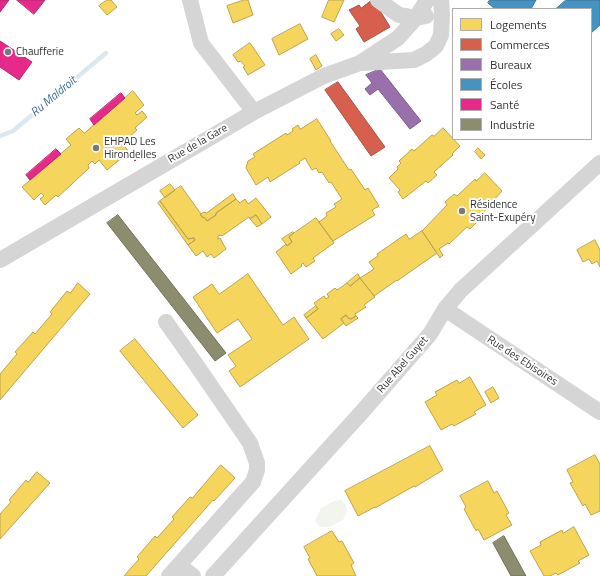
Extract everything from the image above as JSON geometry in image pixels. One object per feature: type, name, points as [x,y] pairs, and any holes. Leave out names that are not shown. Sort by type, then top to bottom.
[{"type":"street","points":[[190,0],[201,43],[254,112]]},
{"type":"street","points":[[378,0],[400,14],[416,18]]},
{"type":"street","name":"Rue de la Gare","points":[[0,260],[254,112],[324,76],[360,63],[398,38],[416,18],[427,0]]},
{"type":"street","name":"Rue de la Gare","points":[[360,63],[414,60],[426,54],[436,46],[441,35],[441,7],[416,18]]},
{"type":"street","points":[[391,44],[395,56],[401,61]]},
{"type":"street","name":"Rue Abel Guyet","points":[[214,576],[430,334],[444,309],[461,290],[600,163]]},
{"type":"street","name":"Rue des Ebisoires","points":[[444,309],[600,412]]},
{"type":"street","points":[[166,322],[250,443],[257,463],[257,470],[253,482],[174,570],[193,576]]},
{"type":"shaded area","points":[[342,500],[347,511],[343,520],[329,527],[321,527],[315,521],[321,508],[334,501]]},
{"type":"building: Logements","points":[[107,0],[111,0],[117,7],[107,15],[99,6]]},
{"type":"building: Logements","points":[[248,0],[253,15],[233,23],[227,6]]},
{"type":"building: Logements","points":[[329,0],[344,0],[334,22],[322,17]]},
{"type":"building: Logements","points":[[300,24],[308,39],[279,55],[272,39]]},
{"type":"building: Logements","points":[[339,29],[344,35],[336,41],[331,34]]},
{"type":"building: Logements","points":[[250,43],[265,65],[248,75],[243,67],[245,66],[241,61],[238,62],[233,55]]},
{"type":"building: Logements","points":[[316,55],[322,66],[316,70],[310,59]]},
{"type":"building: Logements","name":"EHPAD Les Hirondelles","points":[[133,91],[144,105],[135,113],[137,115],[142,111],[147,117],[135,128],[137,130],[122,143],[129,152],[107,170],[99,160],[95,164],[92,161],[88,165],[88,169],[58,197],[56,195],[45,205],[40,199],[44,196],[41,193],[34,200],[22,187],[71,145],[66,139],[79,128],[84,133]]},
{"type":"building: Logements","points":[[317,119],[349,170],[351,169],[365,190],[368,188],[379,206],[372,210],[375,215],[333,241],[319,222],[327,216],[326,213],[336,207],[334,204],[342,199],[331,182],[329,183],[322,172],[319,173],[316,168],[312,170],[305,158],[299,162],[300,163],[270,182],[268,177],[256,185],[246,168],[248,161],[255,157],[253,154],[286,133],[287,135],[298,125],[300,129]]},
{"type":"building: Logements","points":[[443,128],[452,138],[452,140],[454,140],[460,146],[452,154],[453,155],[434,172],[437,175],[428,183],[426,181],[403,199],[398,192],[400,190],[389,178],[398,169],[397,167],[401,163],[399,161],[412,149],[414,151],[432,135],[434,136]]},
{"type":"building: Logements","points":[[478,148],[485,155],[481,159],[475,152]]},
{"type":"building: Logements","name":"Résidence Saint-Exupéry","points":[[485,173],[502,191],[494,200],[495,201],[477,218],[479,220],[470,229],[467,227],[449,244],[448,243],[439,249],[443,255],[440,258],[422,231],[447,205],[445,202],[454,194],[457,196],[475,179],[476,181]]},
{"type":"building: Logements","points":[[170,184],[175,190],[165,198],[160,191]]},
{"type":"building: Logements","points":[[181,186],[200,214],[207,221],[236,199],[240,203],[245,199],[248,204],[256,198],[271,217],[262,224],[256,215],[250,219],[249,217],[222,236],[218,236],[218,239],[220,238],[226,249],[214,258],[211,254],[207,257],[203,251],[196,256],[188,245],[195,240],[194,238],[188,239],[160,201]]},
{"type":"building: Logements","points":[[233,194],[236,199],[207,221],[200,214],[206,213]]},
{"type":"building: Logements","points":[[160,201],[188,239],[194,238],[195,240],[188,245],[158,203]]},
{"type":"building: Logements","points":[[256,215],[262,224],[257,227],[250,219]]},
{"type":"building: Logements","points":[[316,218],[334,243],[313,258],[315,261],[306,267],[303,263],[301,265],[302,266],[291,274],[276,252],[286,244],[287,246],[292,242],[289,237]]},
{"type":"building: Logements","points":[[422,231],[437,253],[374,296],[360,278],[374,269],[369,262],[378,256],[377,254],[406,234],[409,239]]},
{"type":"building: Logements","points":[[293,232],[294,233],[289,237],[292,242],[287,246],[282,239]]},
{"type":"building: Logements","points":[[595,240],[600,250],[600,267],[597,261],[592,264],[589,259],[583,262],[577,250]]},
{"type":"building: Logements","points":[[248,274],[283,325],[294,317],[309,339],[240,387],[229,371],[236,366],[228,355],[252,339],[238,319],[217,333],[193,297],[212,284],[219,294]]},
{"type":"building: Logements","points":[[358,274],[360,278],[350,286],[347,283]]},
{"type":"building: Logements","points":[[360,278],[375,297],[364,305],[366,307],[355,314],[356,316],[351,319],[346,315],[341,319],[344,323],[323,339],[306,318],[318,309],[314,303],[324,296],[326,299],[329,297],[327,294],[335,288],[337,290],[347,283],[350,286]]},
{"type":"building: Logements","points":[[78,283],[90,294],[0,400],[0,374],[17,354],[15,352],[33,332],[35,334],[52,314],[50,312],[67,291],[70,293]]},
{"type":"building: Logements","points":[[316,306],[318,309],[306,318],[304,315]]},
{"type":"building: Logements","points":[[346,315],[351,319],[356,316],[358,318],[346,326],[341,319]]},
{"type":"building: Logements","points":[[135,339],[198,415],[183,428],[120,351]]},
{"type":"building: Logements","points":[[470,377],[486,405],[474,412],[476,414],[454,426],[452,424],[441,430],[425,402],[437,395],[435,392],[457,380],[459,383]]},
{"type":"building: Logements","points":[[493,387],[499,398],[491,403],[485,392]]},
{"type":"building: Logements","points":[[430,446],[443,470],[415,487],[414,486],[358,516],[345,491]]},
{"type":"building: Logements","points":[[595,455],[600,464],[600,511],[591,515],[585,504],[583,506],[570,483],[573,482],[567,470]]},
{"type":"building: Logements","points":[[221,465],[235,478],[214,501],[213,500],[146,576],[124,576],[139,559],[137,557],[155,536],[157,538],[174,519],[172,517],[190,497],[192,498]]},
{"type":"building: Logements","points":[[37,472],[50,483],[0,539],[0,514],[11,502],[9,500],[26,480],[28,482]]},
{"type":"building: Logements","points":[[488,481],[494,493],[497,491],[509,513],[506,515],[512,525],[484,540],[478,529],[476,531],[464,509],[466,507],[460,496]]},
{"type":"building: Logements","points":[[574,527],[589,555],[578,561],[580,563],[558,575],[556,573],[550,576],[544,576],[530,551],[541,545],[540,542],[562,530],[563,533]]},
{"type":"building: Logements","points":[[332,531],[339,542],[342,541],[354,563],[351,565],[356,576],[317,576],[308,559],[310,558],[304,547]]},
{"type":"building: Commerces","points":[[371,1],[376,4],[390,27],[364,42],[356,29],[360,26],[349,10],[359,5],[361,8]]},
{"type":"building: Commerces","points":[[338,82],[385,147],[371,156],[325,90]]},
{"type":"building: Bureaux","points":[[380,69],[421,121],[410,129],[378,89],[370,95],[365,89],[372,83],[366,75]]},
{"type":"building: Écoles","points":[[490,0],[536,0],[532,8],[494,8],[488,3]]},
{"type":"building: Écoles","points":[[566,0],[600,0],[600,25],[592,32],[592,8],[557,8]]},
{"type":"building: Santé","points":[[0,0],[9,0],[0,12]]},
{"type":"building: Santé","points":[[17,0],[45,0],[34,14]]},
{"type":"building: Santé","name":"Chaufferie","points":[[0,41],[32,62],[19,80],[0,67]]},
{"type":"building: Santé","points":[[121,93],[125,98],[94,125],[90,119]]},
{"type":"building: Santé","points":[[56,149],[61,154],[30,180],[26,175]]},
{"type":"building: Santé","points":[[135,150],[140,156],[135,161],[129,154]]},
{"type":"building: Industrie","points":[[118,215],[226,353],[215,361],[107,223]]},
{"type":"building: Industrie","points":[[504,536],[526,576],[511,576],[493,543]]},
{"type":"waterway","name":"Ru Maldroit","points":[[0,136],[13,131],[106,53]]},
{"type":"place","name":"Chaufferie","points":[[8,52]]},
{"type":"place","name":"EHPAD Les Hirondelles","points":[[96,148]]},
{"type":"place","name":"Résidence Saint-Exupéry","points":[[462,211]]}]
